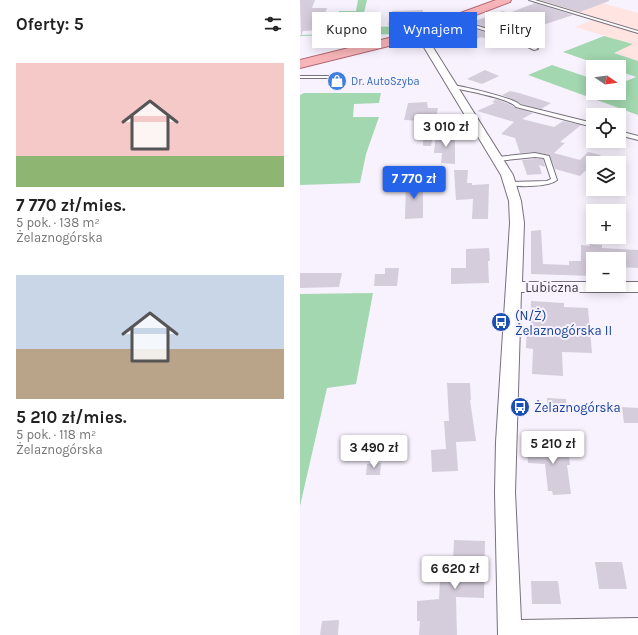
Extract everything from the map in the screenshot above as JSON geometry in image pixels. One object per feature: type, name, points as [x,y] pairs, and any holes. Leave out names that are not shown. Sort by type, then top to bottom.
[{"type":"main road","points":[[476,12],[506,0]]},
{"type":"main road","points":[[300,64],[363,50],[389,42]]},
{"type":"street","points":[[429,48],[497,159],[511,184],[515,201],[517,223],[507,420],[505,492],[510,634],[638,630]]},
{"type":"street","name":"Lubiczna","points":[[513,287],[638,287]]},
{"type":"lane","points":[[531,0],[638,32]]},
{"type":"lane","points":[[477,27],[518,40],[536,49]]},
{"type":"lane","points":[[300,77],[334,77]]},
{"type":"lane","points":[[451,86],[506,99],[516,103],[518,106],[586,123]]},
{"type":"lane","points":[[626,135],[638,138]]},
{"type":"lane","points":[[497,159],[536,155],[547,157],[554,180],[548,183],[511,184]]},
{"type":"shaded area","points":[[531,0],[591,0],[638,13],[638,61],[614,53],[632,44],[575,27],[595,19]]},
{"type":"green space","points":[[358,0],[367,0],[364,12],[339,12],[339,11],[356,11]]},
{"type":"green space","points":[[381,27],[389,27],[389,34],[381,34]]},
{"type":"green space","points":[[312,35],[312,36],[300,36]]},
{"type":"green space","points":[[604,36],[633,44],[614,53],[638,61],[638,115],[626,111],[626,108],[619,108],[597,100],[626,100],[626,81],[636,77],[626,73],[626,60],[586,60],[563,52]]},
{"type":"green space","points":[[552,65],[586,77],[586,96],[528,75]]},
{"type":"green space","points":[[304,93],[381,93],[379,103],[354,104],[353,117],[379,117],[366,154],[360,183],[300,185],[300,95]]},
{"type":"green space","points":[[373,293],[356,384],[327,388],[300,506],[300,294]]},
{"type":"building","points":[[300,0],[315,0],[312,8],[327,8],[326,12],[312,12],[312,30],[303,31],[301,37]]},
{"type":"building","points":[[540,0],[609,0],[609,1],[580,12]]},
{"type":"building","points":[[535,3],[573,15],[545,24],[545,12],[512,12]]},
{"type":"building","points":[[423,10],[423,12],[392,12]]},
{"type":"building","points":[[485,17],[485,26],[477,24],[477,20]]},
{"type":"building","points":[[477,30],[485,32],[485,38],[481,37],[477,39]]},
{"type":"building","points":[[485,70],[499,76],[482,84],[467,79]]},
{"type":"building","points":[[510,91],[551,103],[541,109],[521,104],[502,95]]},
{"type":"building","points":[[496,99],[516,108],[533,113],[522,119],[554,127],[563,121],[581,125],[560,142],[565,143],[554,153],[580,160],[588,152],[601,155],[586,156],[586,170],[580,176],[555,169],[549,155],[535,152],[520,153],[515,138],[501,134],[514,122],[477,111],[495,103],[492,102]]},
{"type":"building","points":[[427,102],[428,108],[438,108],[431,146],[423,146],[424,121],[404,120],[408,103]]},
{"type":"building","points":[[436,134],[449,134],[449,137],[455,137],[455,164],[441,163],[442,153],[434,153]]},
{"type":"building","points":[[543,159],[545,167],[539,165],[542,174],[527,175],[522,160]]},
{"type":"building","points":[[454,170],[468,170],[467,183],[472,183],[472,185],[489,184],[488,219],[472,219],[473,199],[456,200]]},
{"type":"building","points":[[423,181],[423,218],[405,219],[406,182]]},
{"type":"building","points":[[541,230],[543,264],[569,265],[569,261],[581,261],[581,245],[590,246],[589,244],[602,245],[602,248],[638,250],[638,268],[626,267],[626,252],[586,252],[586,276],[531,274],[531,231]]},
{"type":"building","points":[[489,248],[489,283],[451,284],[451,268],[466,268],[466,249]]},
{"type":"building","points":[[385,268],[399,268],[397,286],[374,286],[375,274],[385,274]]},
{"type":"building","points":[[300,273],[342,273],[339,287],[300,288]]},
{"type":"building","points":[[531,301],[564,303],[564,307],[588,308],[592,353],[562,352],[563,376],[532,374],[533,349],[526,348],[527,327],[530,327]]},
{"type":"building","points":[[447,383],[470,383],[470,400],[476,441],[456,442],[458,471],[432,472],[431,450],[446,449],[444,421],[449,421]]},
{"type":"building","points":[[547,398],[566,399],[567,413],[547,412]]},
{"type":"building","points":[[622,407],[638,408],[638,423],[624,423]]},
{"type":"building","points":[[551,440],[567,440],[570,465],[567,465],[571,494],[553,495],[552,491],[548,491],[545,464],[528,463],[527,445],[551,445]]},
{"type":"building","points":[[381,463],[380,475],[366,475],[367,464]]},
{"type":"building","points":[[454,540],[485,541],[484,598],[456,597],[457,635],[419,635],[420,621],[417,621],[417,601],[439,599],[440,579],[452,580]]},
{"type":"building","points":[[595,562],[622,562],[627,589],[599,589]]},
{"type":"building","points":[[531,581],[558,581],[561,604],[532,604]]},
{"type":"building","points":[[339,620],[338,635],[320,635],[322,621]]},
{"type":"place","name":"Dr. AutoSzyba","points":[[337,81]]},
{"type":"place","name":"(N/Ż) Żelaznogórska II","points":[[501,322]]},
{"type":"place","name":"Żelaznogórska","points":[[520,407]]}]
